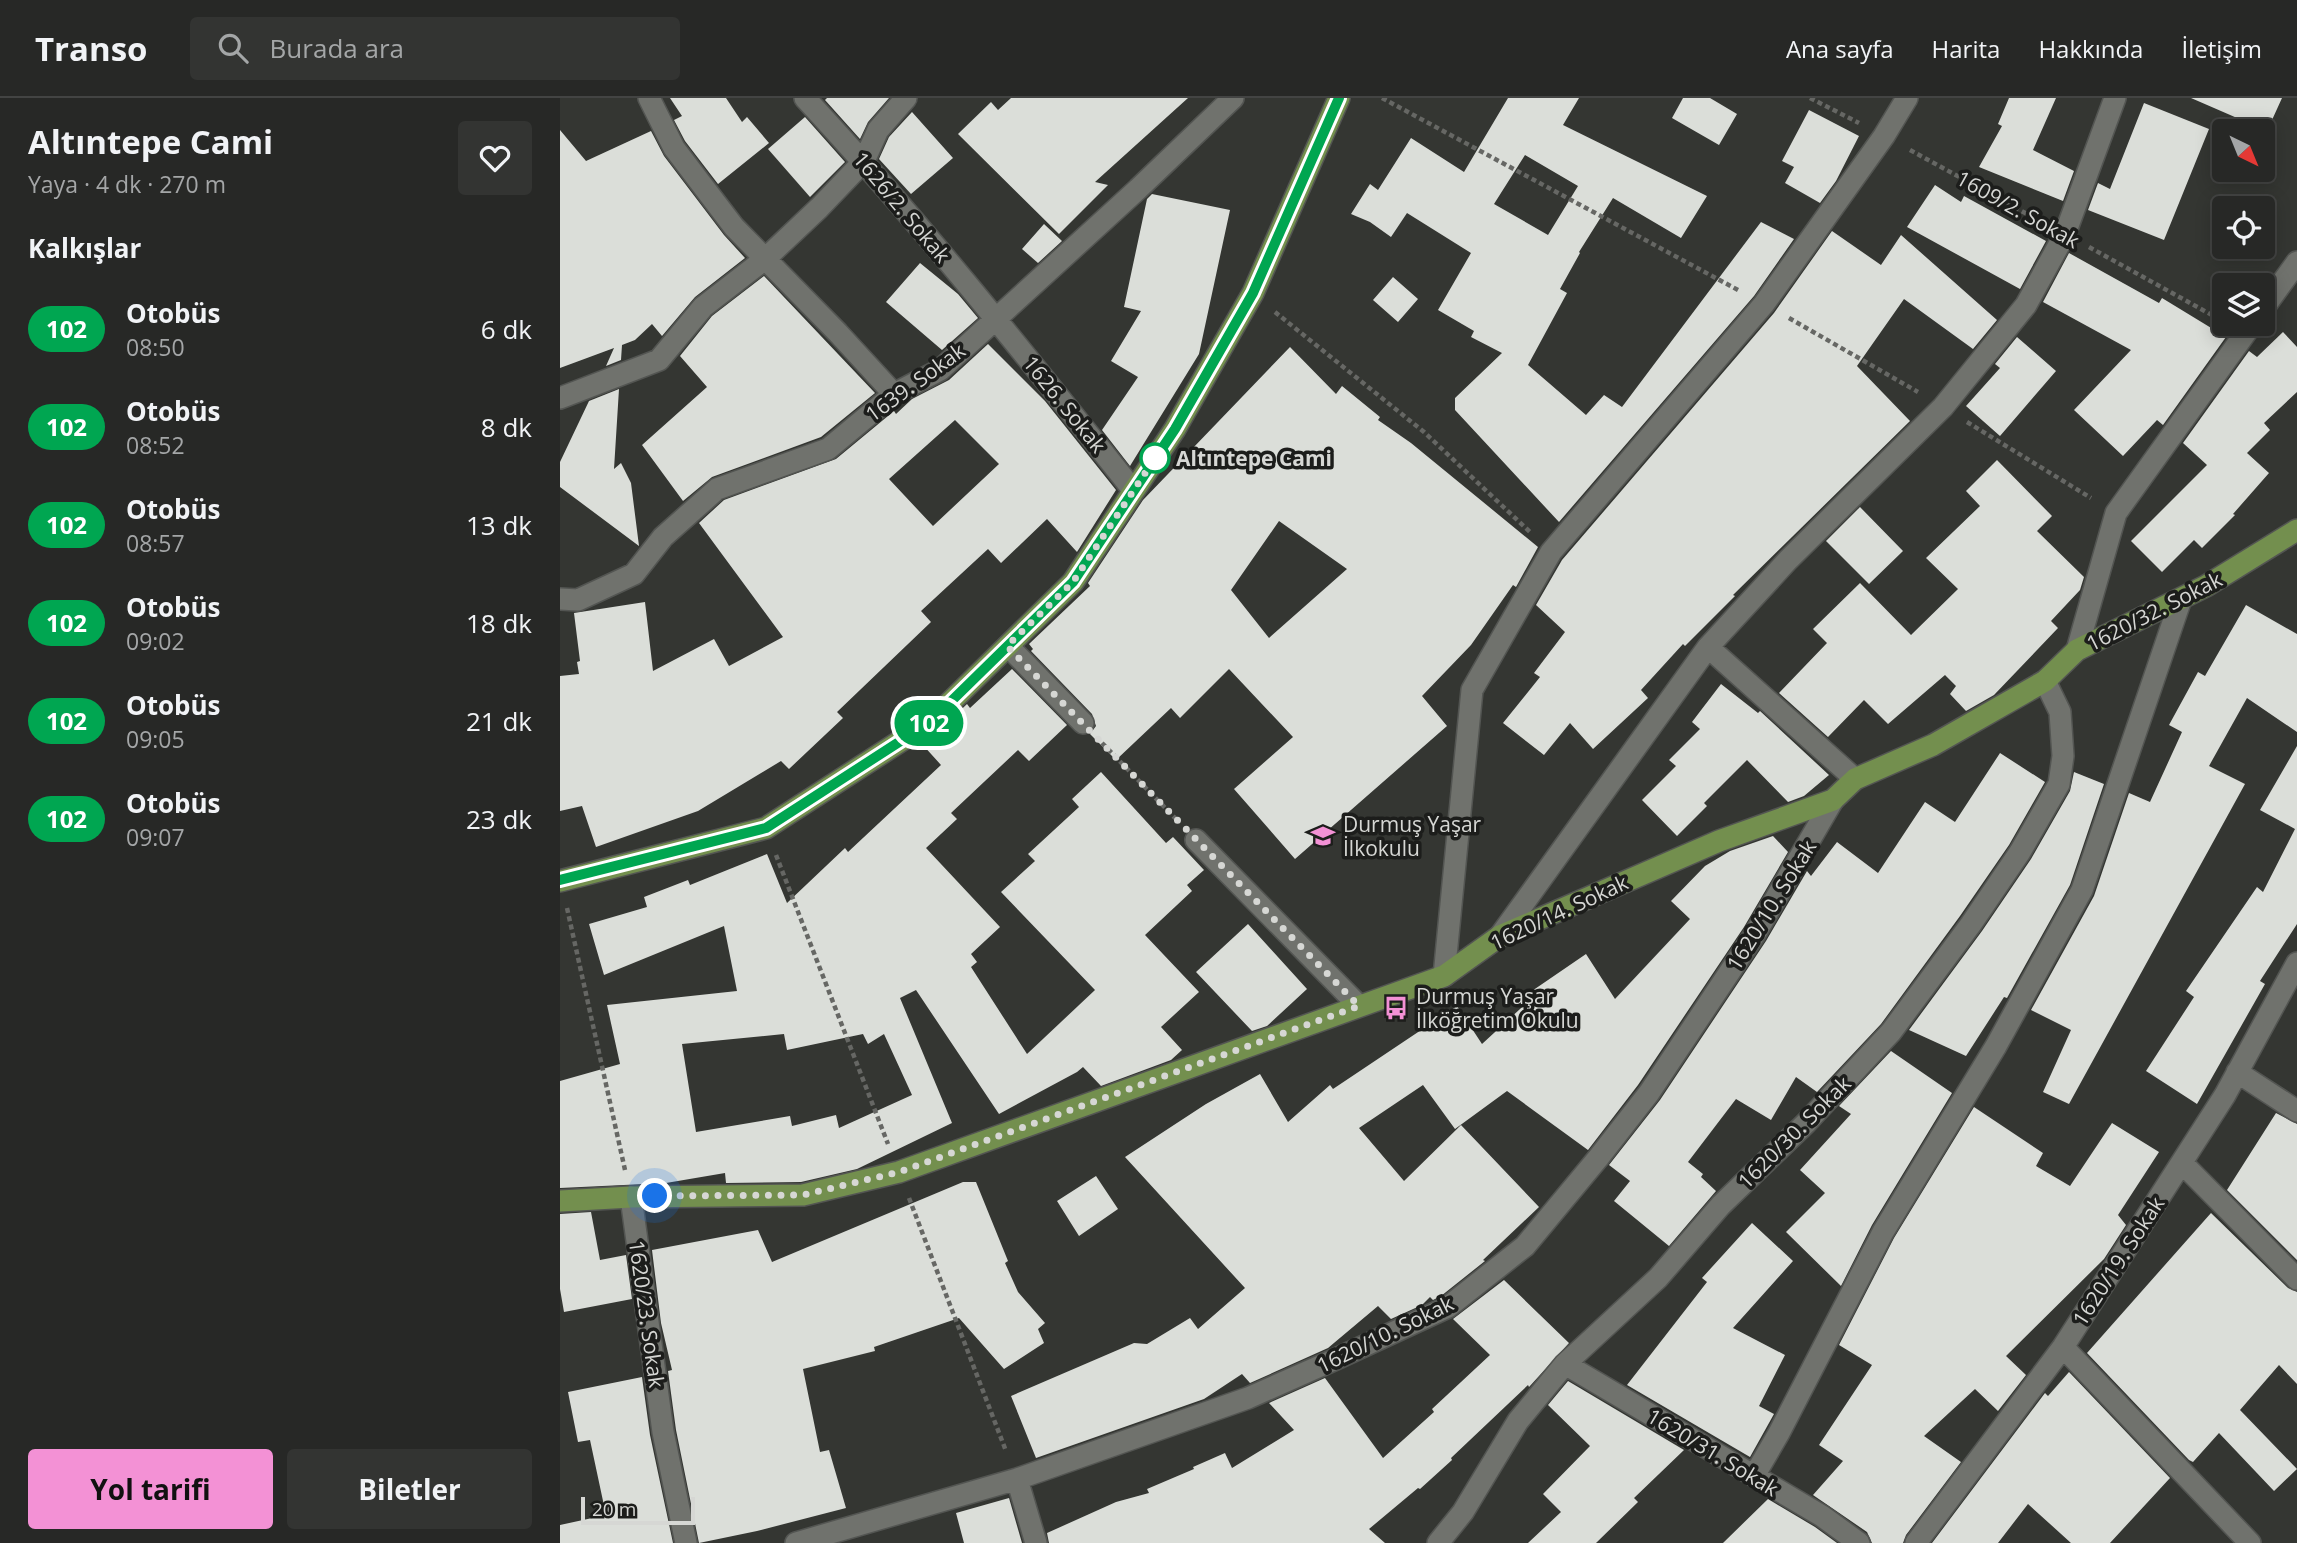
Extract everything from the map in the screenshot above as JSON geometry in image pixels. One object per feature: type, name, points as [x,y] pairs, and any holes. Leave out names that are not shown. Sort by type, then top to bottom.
[{"type":"main road","points":[[560,880],[766,828],[930,722],[1073,582],[1175,429],[1253,293],[1339,98]]},
{"type":"main road","name":"1620/32. Sokak","points":[[1833,800],[1855,779],[1933,745],[2045,681],[2077,650],[2206,586],[2297,530]]},
{"type":"main road","name":"1620/14. Sokak","points":[[560,1201],[631,1196],[803,1195],[899,1172],[1444,976],[1500,936],[1719,841],[1833,800]]},
{"type":"street","points":[[649,98],[674,148],[734,227],[894,394]]},
{"type":"street","name":"1626/2. Sokak","points":[[805,98],[864,161],[997,319]]},
{"type":"street","points":[[560,398],[659,360],[703,307],[765,259],[864,161],[878,130],[906,98]]},
{"type":"street","name":"1639. Sokak","points":[[560,599],[578,600],[634,574],[663,537],[717,489],[828,449],[894,394],[940,370],[1233,98]]},
{"type":"street","points":[[1444,976],[1472,690],[1551,552],[1764,304],[1884,136],[1907,98]]},
{"type":"street","points":[[1500,936],[1708,647],[1788,560],[1943,407],[2026,305],[2065,234],[2115,98]]},
{"type":"street","points":[[2275,292],[2297,262]]},
{"type":"street","name":"1626. Sokak","points":[[997,319],[1133,490]]},
{"type":"street","points":[[2077,650],[2116,513],[2243,336]]},
{"type":"street","points":[[1754,1476],[1884,1231],[1996,1046],[2082,890],[2181,599]]},
{"type":"street","points":[[1007,646],[1083,723]]},
{"type":"street","points":[[1708,647],[1855,779]]},
{"type":"street","name":"1620/30. Sokak","points":[[1438,1543],[1463,1512],[1518,1421],[1565,1364],[1658,1278],[1721,1205],[1806,1123],[1891,1032],[1971,924],[2020,852],[2059,784],[2063,757],[2060,712],[2045,681]]},
{"type":"street","name":"1620/10. Sokak","points":[[796,1543],[1017,1479],[1248,1398],[1448,1307],[1525,1246],[1649,1093],[1755,934],[1833,800]]},
{"type":"street","points":[[1196,840],[1359,1006]]},
{"type":"street","name":"1620/19. Sokak","points":[[1916,1543],[2063,1347],[2225,1095],[2297,963]]},
{"type":"street","points":[[2237,1072],[2297,1111]]},
{"type":"street","points":[[2182,1163],[2297,1279]]},
{"type":"street","name":"1620/23. Sokak","points":[[631,1196],[663,1433],[686,1543]]},
{"type":"street","points":[[2063,1347],[2250,1543]]},
{"type":"street","name":"1620/31. Sokak","points":[[1565,1364],[1822,1516],[1859,1543]]},
{"type":"street","points":[[1017,1479],[1036,1543]]},
{"type":"path","name":"1609/2. Sokak","points":[[1810,98],[2212,315]]},
{"type":"path","points":[[1253,293],[1424,432],[1551,552]]},
{"type":"path","points":[[1083,723],[1196,840]]},
{"type":"path","points":[[560,880],[631,1196]]},
{"type":"building","points":[[670,98],[726,98],[742,122],[747,117],[769,143],[718,184],[685,141],[674,120],[682,116]]},
{"type":"building","points":[[889,98],[868,122],[860,139],[825,100]]},
{"type":"building","points":[[1011,98],[1188,98],[1095,182],[1108,185],[1059,234],[958,134],[991,102],[998,110]]},
{"type":"building","points":[[1508,98],[1579,98],[1563,125],[1707,196],[1681,238],[1613,198],[1579,252],[1560,289],[1567,293],[1528,365],[1586,415],[1604,395],[1622,407],[1761,222],[1794,239],[1754,296],[1559,522],[1455,410],[1455,398],[1502,353],[1471,337],[1474,331],[1438,310],[1471,253],[1407,213],[1391,237],[1370,222],[1351,214],[1370,184],[1378,190],[1411,138],[1464,172]],"holes":[[[1525,155],[1578,186],[1548,235],[1494,204]]]},
{"type":"building","points":[[1683,98],[1710,98],[1737,114],[1719,145],[1672,118]]},
{"type":"building","points":[[2009,98],[2056,98],[2033,150],[2074,171],[2063,201],[1979,167],[2002,126],[1998,124]]},
{"type":"building","points":[[2191,98],[2282,98],[2272,119],[2239,119]]},
{"type":"building","points":[[2144,103],[2209,129],[2164,240],[2088,210],[2098,183],[2110,189]]},
{"type":"building","points":[[1809,110],[1859,136],[1836,181],[1820,203],[1785,183],[1794,167],[1782,161]]},
{"type":"building","points":[[912,112],[953,158],[911,194],[879,159],[889,137]]},
{"type":"building","points":[[805,117],[845,162],[810,197],[768,149]]},
{"type":"building","points":[[560,130],[586,161],[651,131],[664,156],[724,235],[745,258],[695,297],[662,336],[652,324],[635,340],[622,345],[621,360],[606,366],[614,348],[560,368]]},
{"type":"building","points":[[1935,185],[1961,202],[1964,196],[2046,241],[2020,289],[1907,227]]},
{"type":"building","points":[[1152,194],[1230,210],[1199,354],[1130,466],[1102,430],[1138,377],[1111,361],[1141,311],[1124,307],[1147,199]]},
{"type":"building","points":[[1044,224],[1062,241],[1038,263],[1022,249]]},
{"type":"building","points":[[1832,231],[1881,265],[1901,235],[1997,320],[1973,349],[1904,299],[1857,366],[1910,421],[1733,595],[1735,596],[1685,646],[1683,644],[1641,690],[1648,698],[1593,749],[1570,723],[1544,755],[1503,723],[1540,677],[1534,673],[1565,632],[1536,605],[1562,560],[1774,313]]},
{"type":"building","points":[[2069,253],[2159,303],[2162,298],[2212,328],[2212,336],[2226,337],[2163,425],[2157,420],[2123,456],[2074,410],[2131,350],[2043,302]]},
{"type":"building","points":[[920,263],[958,294],[978,318],[942,350],[886,302]]},
{"type":"building","points":[[764,276],[875,393],[821,437],[712,477],[683,501],[642,445],[707,387],[680,356],[712,316]]},
{"type":"building","points":[[1393,277],[1418,299],[1398,322],[1373,300]]},
{"type":"building","points":[[2283,332],[2297,347],[2297,392],[2264,423],[2270,430],[2247,453],[2269,473],[2233,514],[2235,515],[2202,548],[2194,540],[2162,572],[2131,541],[2207,465],[2183,443],[2249,351],[2257,357]]},
{"type":"building","points":[[2017,337],[2056,371],[2000,436],[1966,406],[2000,368],[1995,364]]},
{"type":"building","points":[[988,344],[1045,401],[1116,490],[1077,552],[1047,519],[1001,563],[988,549],[921,611],[931,622],[837,712],[843,718],[789,769],[781,761],[698,811],[596,847],[582,806],[560,811],[560,676],[579,674],[574,613],[645,602],[653,671],[714,639],[729,666],[783,637],[699,523],[724,500],[836,459],[894,411],[896,414],[912,399],[949,380]],"holes":[[[955,420],[999,464],[933,526],[889,479]]]},
{"type":"building","points":[[1290,347],[1336,394],[1342,386],[1380,417],[1378,420],[1411,443],[1538,547],[1516,587],[1513,585],[1471,645],[1422,696],[1447,726],[1295,859],[1234,789],[1293,737],[1229,669],[1180,718],[1171,708],[1116,760],[1090,734],[1096,726],[1092,714],[1031,651],[1033,649],[1029,644],[1090,586],[1088,583],[1143,500]],"holes":[[[1279,521],[1347,569],[1269,638],[1231,590]]]},
{"type":"building","points":[[619,389],[614,469],[621,463],[631,483],[639,546],[560,487],[560,462],[589,401]]},
{"type":"building","points":[[1997,460],[2052,516],[2037,531],[2084,577],[2080,590],[2051,621],[2058,628],[1994,695],[1966,711],[1950,694],[1956,686],[1945,675],[1888,724],[1864,700],[1828,737],[1779,693],[1827,643],[1813,629],[1860,583],[1911,635],[1958,589],[1926,558],[1980,506],[1966,491]]},
{"type":"building","points":[[1860,507],[1903,551],[1869,584],[1826,541]]},
{"type":"building","points":[[2246,605],[2297,634],[2297,732],[2247,698],[2209,766],[2245,784],[2069,1104],[2043,1092],[2071,1030],[2031,1010],[2094,896],[2129,793],[2150,802],[2182,732],[2169,725],[2198,672],[2205,676]]},
{"type":"building","points":[[1012,669],[1067,725],[1029,761],[1018,750],[951,813],[957,819],[926,848],[1000,927],[971,954],[977,962],[971,967],[1027,1054],[1095,990],[1001,892],[1035,861],[1028,854],[1079,807],[1072,799],[1101,772],[1166,843],[1173,837],[1204,870],[1187,885],[1192,891],[1145,935],[1199,992],[1161,1027],[1182,1050],[1171,1060],[1101,1086],[1083,1067],[999,1114],[916,990],[900,998],[952,1123],[857,1169],[801,1182],[726,1183],[725,1173],[666,1183],[560,1188],[560,1081],[620,1064],[607,1005],[737,991],[724,926],[604,975],[589,924],[647,907],[644,897],[688,880],[690,885],[767,854],[787,903],[845,848],[848,852],[941,765],[922,744],[967,704],[970,708]],"holes":[[[784,1034],[787,1050],[863,1034],[868,1044],[884,1034],[912,1095],[839,1128],[836,1115],[792,1126],[790,1116],[696,1132],[682,1044]]]},
{"type":"building","points":[[1721,684],[1758,713],[1760,711],[1829,775],[1804,796],[1788,802],[1747,760],[1704,803],[1707,806],[1677,836],[1642,800],[1676,766],[1669,760],[1700,729],[1692,722]]},
{"type":"building","points":[[2297,746],[2297,924],[2260,981],[2265,984],[2197,1104],[2146,1071],[2194,997],[2186,991],[2257,887],[2263,892],[2295,829],[2260,810]]},
{"type":"building","points":[[2000,753],[2045,782],[2009,845],[1881,1024],[1817,1092],[1796,1077],[1771,1120],[1736,1099],[1688,1162],[1703,1174],[1701,1177],[1716,1191],[1669,1246],[1614,1201],[1630,1181],[1609,1165],[1660,1100],[1766,941],[1807,871],[1811,876],[1837,842],[1878,873],[1925,802],[1955,822]]},
{"type":"building","points":[[2074,772],[2104,784],[2070,885],[2007,998],[2004,997],[1966,1056],[1909,1030],[2031,859],[2070,791]]},
{"type":"building","points":[[1773,836],[1788,852],[1744,927],[1638,1085],[1588,1150],[1507,1091],[1455,1129],[1423,1085],[1359,1128],[1404,1181],[1461,1125],[1539,1207],[1483,1260],[1485,1261],[1441,1296],[1433,1300],[1430,1297],[1422,1305],[1391,1319],[1378,1306],[1328,1348],[1250,1383],[1242,1374],[1204,1399],[1036,1458],[1011,1396],[1134,1343],[1147,1344],[1190,1318],[1198,1329],[1245,1288],[1125,1157],[1206,1104],[1260,1074],[1288,1122],[1330,1085],[1333,1089],[1457,1006],[1482,1044],[1532,998],[1529,993],[1586,954],[1615,999],[1690,919],[1671,901],[1705,866],[1730,851]]},
{"type":"building","points":[[1248,924],[1307,989],[1267,1026],[1252,1031],[1196,972]]},
{"type":"building","points":[[1891,1051],[1952,1093],[1872,1225],[1841,1286],[1786,1232],[1825,1193],[1800,1170],[1851,1114],[1839,1106]]},
{"type":"building","points":[[1974,1107],[2043,1153],[2036,1166],[2070,1186],[2112,1123],[2159,1152],[2118,1215],[2126,1225],[2104,1259],[2006,1356],[2026,1375],[1998,1411],[1975,1389],[1924,1436],[1961,1462],[1906,1535],[1903,1543],[1872,1543],[1867,1532],[1813,1495],[1843,1461],[1819,1445],[1872,1365],[1839,1345],[1894,1238]]},
{"type":"building","points":[[2276,1113],[2297,1124],[2297,1260],[2227,1190]]},
{"type":"building","points":[[1096,1176],[1118,1209],[1079,1236],[1057,1201]]},
{"type":"building","points":[[963,1182],[976,1182],[1018,1292],[1045,1323],[1038,1329],[1044,1343],[1004,1369],[959,1318],[874,1347],[875,1351],[803,1369],[820,1452],[829,1450],[846,1508],[699,1543],[676,1430],[668,1371],[672,1370],[661,1323],[652,1250],[758,1230],[772,1262]]},
{"type":"building","points":[[591,1212],[600,1260],[626,1255],[632,1299],[564,1312],[560,1289],[560,1214]]},
{"type":"building","points":[[2211,1213],[2288,1288],[2297,1292],[2297,1384],[2279,1365],[2240,1410],[2297,1469],[2274,1491],[2219,1433],[2193,1462],[2189,1460],[2087,1353]]},
{"type":"building","points":[[1752,1223],[1793,1261],[1733,1328],[1785,1355],[1759,1406],[1774,1414],[1750,1457],[1627,1385],[1707,1282],[1702,1278]]},
{"type":"building","points":[[1504,1280],[1569,1343],[1529,1387],[1528,1385],[1451,1458],[1452,1460],[1369,1529],[1385,1543],[1049,1543],[1047,1533],[1116,1502],[1149,1493],[1147,1489],[1225,1453],[1232,1468],[1294,1430],[1269,1403],[1325,1378],[1383,1458],[1434,1412],[1432,1409],[1490,1355],[1453,1319]]},
{"type":"building","points":[[2069,1372],[2170,1478],[2110,1543],[2071,1543],[2028,1504],[1998,1543],[1932,1543],[2045,1393],[2048,1396]]},
{"type":"building","points":[[642,1377],[650,1435],[673,1543],[560,1543],[560,1525],[606,1515],[590,1440],[578,1442],[568,1392]]},
{"type":"building","points":[[1568,1381],[1684,1450],[1634,1498],[1638,1502],[1596,1543],[1528,1543],[1561,1512],[1543,1494],[1590,1446],[1548,1405]]},
{"type":"building","points":[[1009,1498],[1022,1543],[964,1543],[956,1513]]},
{"type":"building","points":[[1768,1499],[1815,1527],[1837,1543],[1723,1543]]},
{"type":"bus line","name":"102","points":[[560,880],[766,828],[930,722],[1073,582],[1175,429],[1253,293],[1339,98]]},
{"type":"place","name":"Altıntepe Cami","points":[[1155,458]]},
{"type":"place","name":"Durmuş Yaşar İlkokulu","points":[[1323,836]]},
{"type":"place","name":"Durmuş Yaşar İlköğretim Okulu","points":[[1396,1008]]},
{"type":"route","points":[[655,1196],[803,1195],[899,1172],[1359,1006],[1007,646],[1073,582],[1161,449],[1155,458]]}]
